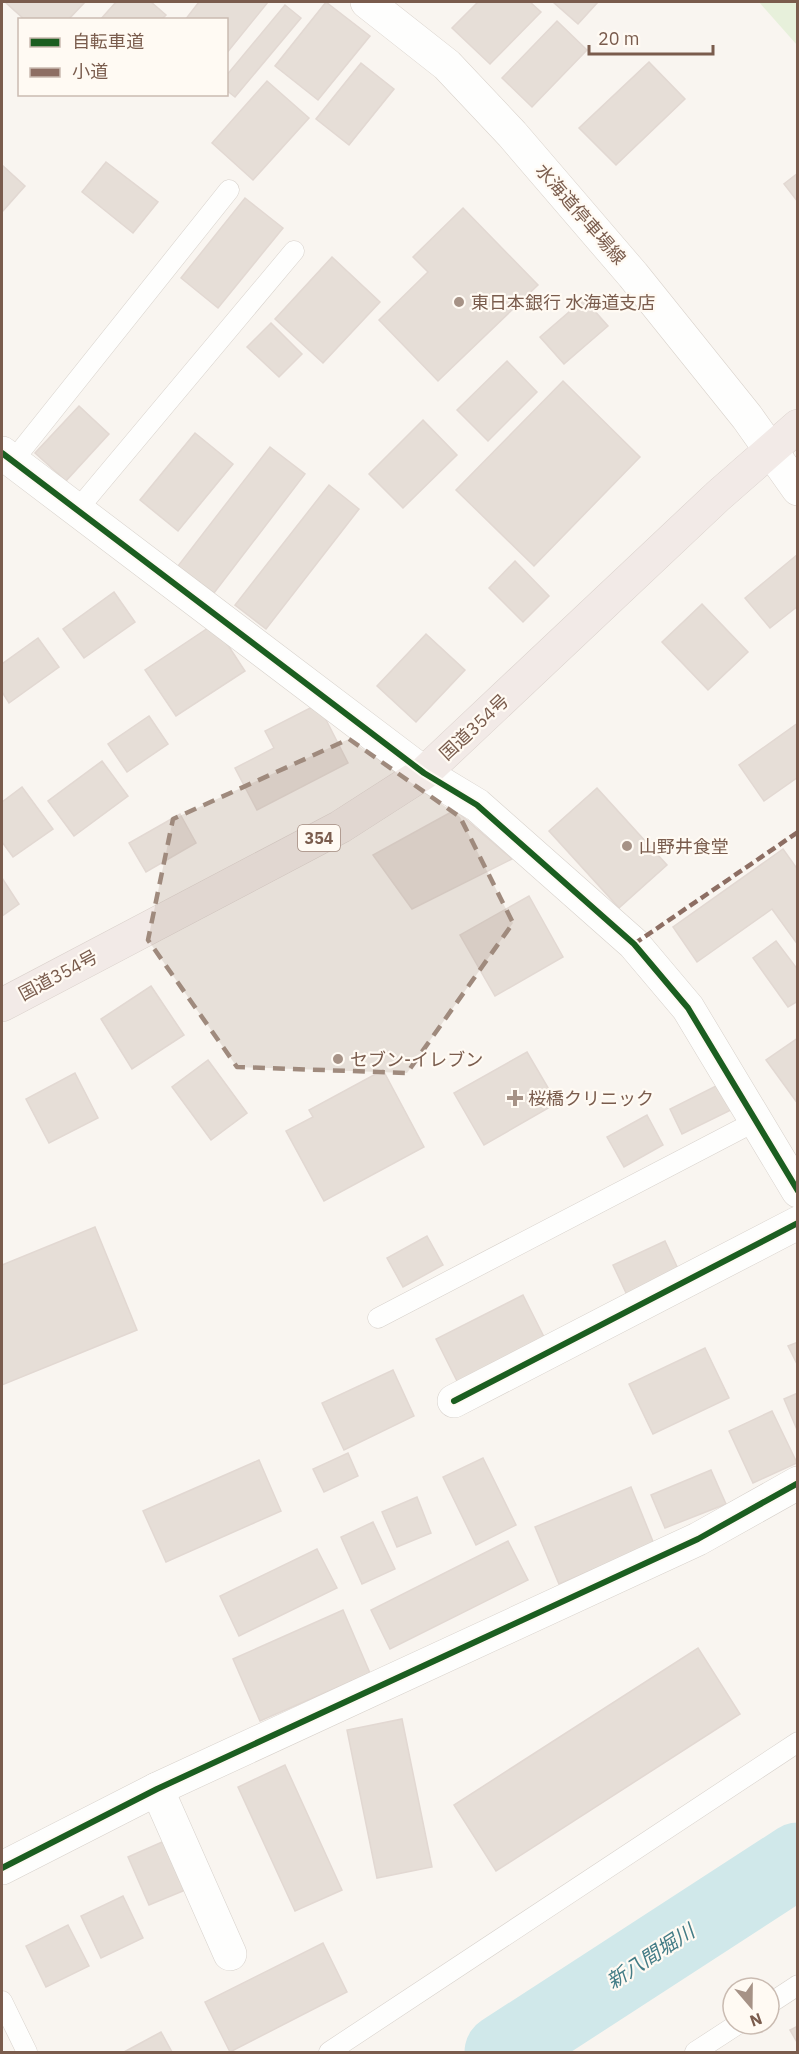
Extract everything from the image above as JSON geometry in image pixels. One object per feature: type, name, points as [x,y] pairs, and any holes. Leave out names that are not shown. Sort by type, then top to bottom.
[{"type":"highway","name":"国道354号","points":[[2,1005],[340,827],[424,773],[770,449],[798,426]]},
{"type":"street","name":"水海道停車場線","points":[[367,2],[447,65],[512,134],[633,274],[770,449],[798,489]]},
{"type":"street","points":[[7,457],[424,773],[477,805],[634,944],[688,1008],[798,1191]]},
{"type":"street","points":[[454,1401],[798,1222]]},
{"type":"street","points":[[2,1868],[157,1789],[698,1539],[798,1483]]},
{"type":"street","points":[[157,1789],[230,1954]]},
{"type":"lane","points":[[7,457],[229,190]]},
{"type":"lane","points":[[78,509],[294,251]]},
{"type":"lane","points":[[378,1318],[756,1121]]},
{"type":"lane","points":[[329,2052],[798,1742]]},
{"type":"lane","points":[[781,1996],[798,1985]]},
{"type":"lane","points":[[2,2001],[27,2052]]},
{"type":"lane","points":[[695,2052],[721,2035]]},
{"type":"highlighted area","points":[[349,739],[460,817],[513,923],[407,1073],[237,1067],[148,940],[173,819]]},
{"type":"green space","points":[[759,2],[797,2],[797,45]]},
{"type":"building","points":[[5,2],[85,2],[70,18],[23,18]]},
{"type":"building","points":[[116,2],[151,2],[166,15],[163,18],[102,18]]},
{"type":"building","points":[[199,2],[268,2],[228,52],[228,18],[187,18]]},
{"type":"building","points":[[326,2],[370,36],[318,100],[275,66]]},
{"type":"building","points":[[478,2],[530,2],[541,12],[490,64],[452,28]]},
{"type":"building","points":[[553,2],[598,2],[578,24]]},
{"type":"building","points":[[285,5],[301,18],[235,97],[228,92],[228,74]]},
{"type":"building","points":[[557,21],[587,50],[532,107],[502,78]]},
{"type":"building","points":[[649,62],[685,99],[616,165],[579,128]]},
{"type":"building","points":[[361,63],[394,89],[349,145],[316,119]]},
{"type":"building","points":[[267,81],[309,118],[253,180],[212,143]]},
{"type":"building","points":[[106,162],[158,202],[133,233],[82,192]]},
{"type":"building","points":[[2,165],[25,186],[2,212]]},
{"type":"building","points":[[798,173],[798,202],[784,184]]},
{"type":"building","points":[[245,198],[283,228],[218,308],[181,278]]},
{"type":"building","name":"東日本銀行 水海道支店","points":[[463,208],[538,285],[438,381],[379,320],[428,272],[413,257]]},
{"type":"building","points":[[332,257],[380,302],[323,363],[275,319]]},
{"type":"building","points":[[584,299],[608,326],[564,364],[540,337]]},
{"type":"building","points":[[271,323],[302,354],[279,377],[247,347]]},
{"type":"building","points":[[507,361],[537,392],[488,441],[457,410]]},
{"type":"building","points":[[563,381],[640,457],[534,566],[456,490]]},
{"type":"building","points":[[79,406],[109,434],[66,481],[35,453]]},
{"type":"building","points":[[423,420],[457,455],[403,508],[369,474]]},
{"type":"building","points":[[195,433],[233,464],[178,531],[140,500]]},
{"type":"building","points":[[270,447],[305,474],[214,593],[178,566]]},
{"type":"building","points":[[329,485],[359,509],[266,629],[235,605]]},
{"type":"building","points":[[798,554],[798,606],[770,628],[745,598]]},
{"type":"building","points":[[515,561],[549,596],[523,622],[489,588]]},
{"type":"building","points":[[114,592],[135,622],[84,658],[63,629]]},
{"type":"building","points":[[702,604],[748,652],[708,690],[662,642]]},
{"type":"building","points":[[214,624],[245,671],[176,716],[145,670]]},
{"type":"building","points":[[426,634],[465,670],[416,722],[377,686]]},
{"type":"building","points":[[38,638],[59,667],[9,703],[2,692],[2,664]]},
{"type":"building","points":[[318,704],[348,763],[257,810],[235,768],[274,748],[265,731]]},
{"type":"building","points":[[149,716],[168,744],[127,772],[108,744]]},
{"type":"building","points":[[798,723],[798,777],[764,801],[739,765]]},
{"type":"building","points":[[102,761],[128,796],[74,836],[48,801]]},
{"type":"building","points":[[22,787],[53,829],[13,857],[2,842],[2,802]]},
{"type":"building","points":[[597,788],[667,865],[619,908],[549,831]]},
{"type":"building","points":[[455,810],[512,859],[412,909],[373,855]]},
{"type":"building","points":[[180,814],[196,843],[146,872],[129,843]]},
{"type":"building","points":[[783,849],[798,870],[798,945],[772,909],[697,962],[673,927]]},
{"type":"building","points":[[2,878],[19,904],[2,916]]},
{"type":"building","points":[[529,896],[563,957],[495,996],[460,935]]},
{"type":"building","points":[[776,941],[798,970],[798,1001],[788,1007],[753,958]]},
{"type":"building","points":[[151,986],[184,1035],[132,1069],[101,1019]]},
{"type":"building","points":[[798,1038],[798,1104],[766,1060]]},
{"type":"building","points":[[527,1052],[557,1103],[484,1145],[454,1093]]},
{"type":"building","points":[[208,1060],[247,1113],[211,1140],[172,1087]]},
{"type":"building","points":[[383,1070],[424,1147],[324,1201],[286,1131],[313,1117],[309,1110]]},
{"type":"building","points":[[75,1073],[98,1118],[49,1143],[26,1099]]},
{"type":"building","points":[[720,1084],[733,1109],[682,1134],[670,1109]]},
{"type":"building","points":[[647,1115],[663,1145],[624,1167],[607,1137]]},
{"type":"building","points":[[95,1227],[137,1330],[2,1385],[2,1265]]},
{"type":"building","points":[[427,1236],[443,1265],[403,1287],[387,1258]]},
{"type":"building","points":[[665,1241],[679,1271],[627,1295],[613,1265]]},
{"type":"building","points":[[523,1295],[546,1341],[459,1385],[436,1339]]},
{"type":"building","points":[[798,1342],[798,1366],[788,1346]]},
{"type":"building","points":[[705,1348],[729,1398],[653,1434],[629,1384]]},
{"type":"building","points":[[393,1370],[414,1416],[344,1450],[322,1403]]},
{"type":"building","points":[[798,1393],[798,1432],[784,1399]]},
{"type":"building","points":[[772,1411],[797,1463],[753,1483],[729,1431]]},
{"type":"building","points":[[348,1453],[358,1476],[324,1492],[313,1469]]},
{"type":"building","points":[[483,1458],[516,1525],[476,1545],[443,1477]]},
{"type":"building","points":[[259,1460],[281,1511],[166,1562],[143,1511]]},
{"type":"building","points":[[711,1470],[726,1504],[665,1528],[651,1495]]},
{"type":"building","points":[[631,1487],[654,1544],[559,1584],[535,1527]]},
{"type":"building","points":[[417,1497],[431,1533],[397,1547],[382,1512]]},
{"type":"building","points":[[373,1522],[395,1569],[362,1584],[341,1537]]},
{"type":"building","points":[[508,1541],[528,1580],[390,1649],[371,1610]]},
{"type":"building","points":[[317,1549],[337,1588],[239,1636],[220,1596]]},
{"type":"building","points":[[343,1610],[370,1673],[260,1721],[233,1659]]},
{"type":"building","points":[[698,1648],[740,1714],[496,1871],[454,1805]]},
{"type":"building","points":[[402,1719],[432,1867],[377,1878],[347,1730]]},
{"type":"building","points":[[285,1765],[342,1890],[295,1911],[238,1787]]},
{"type":"building","points":[[169,1839],[190,1888],[149,1905],[128,1857]]},
{"type":"building","points":[[123,1896],[143,1938],[101,1958],[81,1916]]},
{"type":"building","points":[[68,1925],[89,1966],[46,1987],[26,1946]]},
{"type":"building","points":[[323,1943],[347,1992],[230,2052],[205,2002]]},
{"type":"building","points":[[798,2026],[798,2044],[790,2030]]},
{"type":"building","points":[[161,2032],[172,2052],[124,2052]]},
{"type":"waterway","name":"新八間堀川","points":[[502,2052],[798,1860]]},
{"type":"marked path","points":[[634,944],[798,832]]},
{"type":"cycle path","points":[[2,453],[424,773],[477,805],[634,944],[688,1008],[798,1191]]},
{"type":"cycle path","points":[[454,1401],[798,1223]]},
{"type":"cycle path","points":[[2,1868],[157,1789],[698,1539],[798,1483]]},
{"type":"place","name":"東日本銀行 水海道支店","points":[[459,302]]},
{"type":"place","name":"山野井食堂","points":[[627,846]]},
{"type":"place","name":"セブン-イレブン","points":[[338,1059]]},
{"type":"place","name":"桜橋クリニック","points":[[515,1098]]}]
